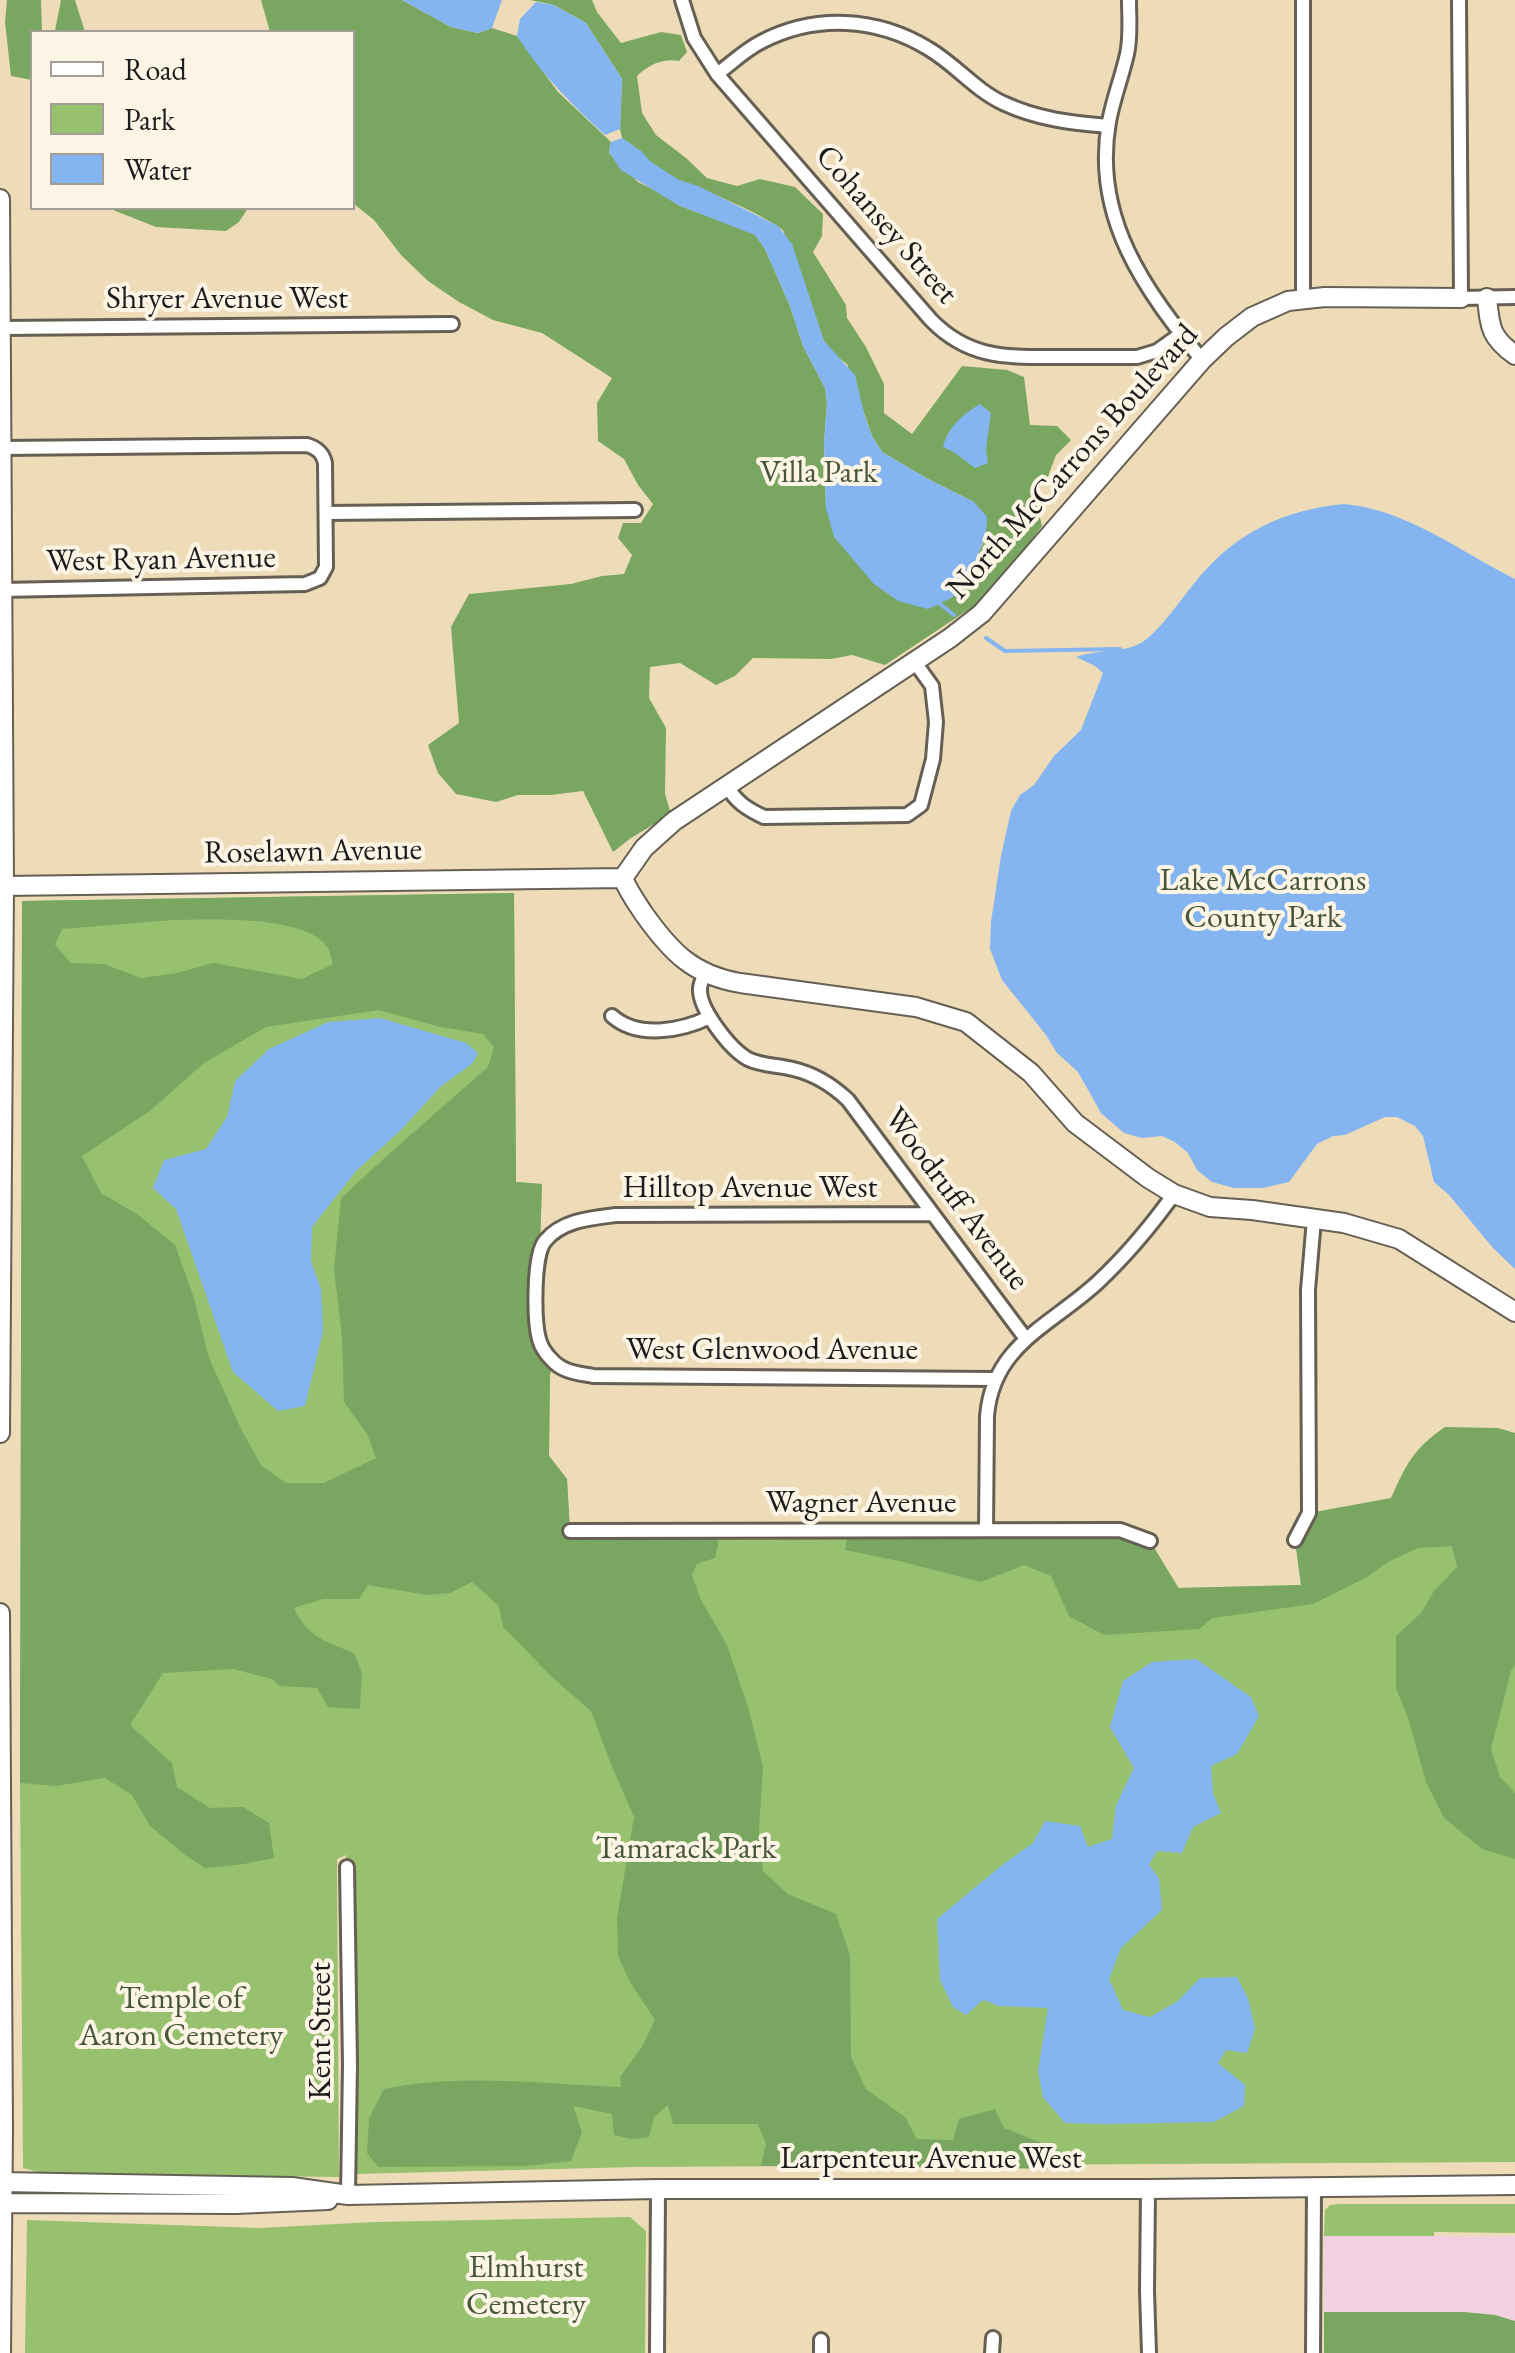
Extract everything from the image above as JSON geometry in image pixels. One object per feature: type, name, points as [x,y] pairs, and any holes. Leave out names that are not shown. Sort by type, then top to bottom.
[{"type":"main road","points":[[0,199],[4,886],[0,1433]]},
{"type":"main road","name":"North McCarrons Boulevard","points":[[623,878],[656,836],[970,624],[1202,360],[1252,317],[1303,298],[1462,298]]},
{"type":"main road","points":[[1487,298],[1490,328],[1496,339],[1515,355]]},
{"type":"main road","points":[[623,878],[666,944],[704,974],[720,980],[916,1007],[966,1022],[1031,1073],[1076,1122],[1174,1194],[1210,1207],[1354,1226],[1399,1239],[1515,1312]]},
{"type":"main road","name":"Roselawn Avenue","points":[[4,886],[623,878]]},
{"type":"main road","points":[[0,1613],[1,2353]]},
{"type":"main road","name":"Larpenteur Avenue West","points":[[2,2182],[292,2186],[348,2194],[1515,2186]]},
{"type":"main road","name":"Larpenteur Avenue West","points":[[1,2202],[236,2204],[328,2200],[348,2194]]},
{"type":"street","name":"Cohansey Street","points":[[682,0],[694,38],[717,74],[940,329],[964,346],[1008,357],[1137,357],[1157,351],[1181,334]]},
{"type":"street","points":[[1129,0],[1128,51],[1108,126],[1109,195],[1122,240],[1146,285],[1202,360]]},
{"type":"street","points":[[1302,0],[1303,298]]},
{"type":"street","points":[[1460,0],[1462,298],[1515,297]]},
{"type":"street","points":[[717,74],[745,52],[782,33],[822,22],[866,24],[889,30],[932,51],[985,93],[1023,112],[1108,126]]},
{"type":"street","name":"Shryer Avenue West","points":[[2,328],[452,324]]},
{"type":"street","points":[[2,448],[307,445],[319,451],[325,463],[326,513],[636,510]]},
{"type":"street","name":"West Ryan Avenue","points":[[1,590],[305,584],[320,578],[326,567],[326,513]]},
{"type":"street","points":[[727,786],[733,798],[764,817],[907,815],[921,805],[934,759],[936,722],[932,686],[914,662]]},
{"type":"street","points":[[612,1016],[624,1026],[671,1030],[710,1017],[699,991],[704,974]]},
{"type":"street","name":"Woodruff Avenue","points":[[710,1017],[730,1044],[750,1060],[807,1073],[835,1089],[854,1108],[1026,1339],[994,1379],[988,1400],[986,1530]]},
{"type":"street","points":[[1026,1339],[1098,1282],[1145,1233],[1174,1194]]},
{"type":"street","name":"Hilltop Avenue West","points":[[553,1362],[537,1335],[536,1264],[542,1244],[568,1224],[616,1215],[933,1214]]},
{"type":"street","points":[[1295,1540],[1309,1513],[1308,1290],[1314,1220]]},
{"type":"street","name":"West Glenwood Avenue","points":[[553,1362],[570,1372],[593,1376],[994,1379]]},
{"type":"street","name":"Wagner Avenue","points":[[570,1531],[1120,1530],[1150,1540]]},
{"type":"street","name":"Kent Street","points":[[348,1867],[348,2194]]},
{"type":"street","points":[[1313,2353],[1314,2187]]},
{"type":"street","points":[[657,2353],[658,2189]]},
{"type":"street","points":[[1148,2190],[1149,2353]]},
{"type":"street","points":[[992,2353],[993,2338]]},
{"type":"shaded area","points":[[1324,2236],[1515,2236],[1515,2321],[1464,2312],[1324,2312]]},
{"type":"green space","points":[[7,0],[41,0],[42,30],[30,30],[30,80],[11,76],[5,22]]},
{"type":"green space","points":[[61,0],[75,0],[84,30],[55,30]]},
{"type":"green space","name":"Villa Park","points":[[261,0],[402,0],[451,27],[478,33],[492,28],[517,36],[558,92],[611,142],[609,153],[638,182],[678,205],[755,234],[765,249],[803,346],[825,388],[826,508],[977,556],[987,534],[974,502],[882,452],[872,436],[847,364],[824,341],[783,230],[747,209],[673,177],[622,138],[622,79],[586,23],[554,5],[530,0],[592,0],[621,43],[661,32],[681,35],[687,52],[679,61],[656,63],[637,76],[642,113],[656,135],[707,178],[737,186],[760,179],[795,187],[823,214],[822,236],[813,252],[846,305],[847,318],[884,384],[884,413],[912,434],[962,366],[1007,370],[1024,377],[1030,425],[1057,426],[1071,440],[1056,455],[1046,482],[1034,493],[1042,526],[989,596],[885,665],[852,655],[831,659],[753,658],[735,676],[716,685],[680,663],[650,667],[649,698],[666,728],[665,794],[671,814],[613,852],[583,791],[518,795],[496,802],[456,794],[438,773],[428,745],[459,723],[451,627],[469,594],[571,584],[624,574],[632,555],[618,538],[623,523],[641,523],[653,504],[624,459],[598,441],[597,403],[612,378],[542,333],[493,320],[459,302],[428,281],[374,220],[355,205],[355,30],[269,30]]},
{"type":"green space","points":[[113,210],[247,210],[226,231],[156,227]]},
{"type":"green space","name":"Tamarack Park","points":[[514,893],[516,1182],[542,1184],[537,1335],[553,1362],[549,1456],[567,1479],[570,1531],[1150,1541],[1179,1588],[1301,1585],[1295,1540],[1515,1511],[1515,2162],[635,2167],[357,2174],[346,1855],[337,1859],[339,2177],[45,2174],[23,2168],[22,901]]},
{"type":"green space","points":[[514,893],[516,1182],[542,1184],[537,1335],[553,1362],[549,1456],[567,1479],[570,1531],[717,1531],[715,1558],[697,1564],[692,1575],[700,1598],[727,1645],[763,1767],[759,1829],[763,1871],[788,1894],[836,1914],[850,1955],[851,2057],[866,2089],[905,2117],[917,2139],[953,2140],[959,2119],[995,2109],[1004,2128],[1057,2149],[1081,2169],[761,2166],[766,2144],[758,2124],[673,2124],[668,2105],[654,2117],[649,2137],[631,2139],[614,2135],[612,2114],[573,2106],[582,2132],[571,2161],[527,2166],[378,2167],[367,2153],[369,2118],[384,2089],[472,2081],[621,2087],[620,2077],[642,2047],[655,2020],[618,1956],[617,1918],[634,1817],[591,1711],[503,1627],[499,1606],[472,1582],[450,1593],[427,1595],[368,1585],[359,1599],[323,1599],[294,1608],[311,1632],[354,1653],[362,1673],[360,1709],[328,1707],[317,1688],[280,1686],[272,1679],[233,1669],[163,1673],[130,1725],[172,1763],[177,1787],[210,1808],[243,1807],[269,1823],[274,1858],[205,1868],[150,1826],[132,1795],[105,1778],[56,1786],[20,1783],[22,901]],"holes":[[[173,920],[256,921],[300,929],[328,948],[333,964],[302,979],[213,963],[141,978],[104,964],[71,963],[55,945],[62,929]],[[379,1010],[483,1034],[494,1047],[488,1067],[341,1198],[334,1270],[344,1402],[367,1434],[376,1458],[324,1483],[286,1483],[261,1465],[241,1429],[209,1358],[175,1245],[137,1214],[101,1193],[82,1156],[151,1110],[204,1063],[266,1027]]]},
{"type":"green space","points":[[1445,1427],[1498,1428],[1515,1433],[1515,1665],[1491,1749],[1500,1777],[1515,1793],[1515,1859],[1482,1849],[1444,1818],[1426,1782],[1396,1688],[1396,1636],[1421,1613],[1434,1591],[1457,1567],[1452,1546],[1418,1548],[1313,1604],[1213,1618],[1199,1629],[1104,1635],[1069,1616],[1051,1576],[1024,1565],[981,1582],[845,1550],[847,1539],[865,1530],[1120,1530],[1150,1541],[1178,1588],[1301,1585],[1295,1540],[1309,1513],[1391,1498],[1412,1458]]},
{"type":"green space","points":[[1339,2204],[1515,2204],[1515,2233],[1324,2236],[1325,2210]]},
{"type":"green space","name":"Elmhurst Cemetery","points":[[630,2217],[646,2231],[645,2353],[25,2353],[27,2220],[260,2228]]},
{"type":"green space","points":[[1324,2312],[1495,2315],[1515,2321],[1515,2353],[1324,2353]]},
{"type":"water","points":[[402,0],[502,0],[492,28],[478,33],[451,27]]},
{"type":"water","points":[[536,2],[554,5],[586,23],[622,79],[620,129],[605,135],[558,88],[517,36],[520,19]]},
{"type":"water","points":[[622,138],[679,180],[778,226],[792,244],[824,341],[855,375],[865,417],[882,452],[974,502],[987,517],[973,569],[955,595],[928,609],[898,601],[874,584],[834,537],[826,508],[825,388],[803,346],[765,249],[755,235],[678,205],[621,170],[609,152],[611,142]]},
{"type":"water","points":[[980,404],[991,413],[988,463],[975,468],[943,447],[957,422]]},
{"type":"water","name":"Lake McCarrons County Park","points":[[1344,504],[1411,523],[1515,579],[1515,1269],[1434,1182],[1423,1136],[1415,1126],[1397,1117],[1385,1117],[1317,1144],[1289,1182],[1263,1188],[1234,1188],[1212,1182],[1175,1142],[1162,1136],[1142,1138],[1124,1133],[1101,1113],[1078,1072],[1057,1053],[1002,980],[990,949],[1001,856],[1011,811],[1020,795],[1034,785],[1054,756],[1081,730],[1103,673],[1076,657],[1129,648],[1151,636],[1211,564],[1244,537],[1281,518]]},
{"type":"water","points":[[380,1018],[466,1043],[478,1053],[473,1063],[440,1087],[356,1171],[312,1227],[311,1261],[321,1289],[323,1331],[305,1406],[278,1411],[233,1372],[176,1209],[153,1188],[164,1160],[206,1149],[227,1117],[235,1081],[269,1049],[328,1022]]},
{"type":"water","points":[[1196,1659],[1251,1697],[1259,1716],[1237,1754],[1211,1766],[1213,1793],[1221,1813],[1193,1827],[1182,1853],[1157,1851],[1149,1865],[1159,1878],[1162,1910],[1121,1948],[1109,1979],[1123,2010],[1150,2017],[1178,2001],[1200,1978],[1237,1977],[1248,1998],[1255,2029],[1247,2053],[1226,2050],[1218,2063],[1245,2085],[1244,2106],[1214,2122],[1065,2123],[1043,2097],[1038,2071],[1048,2008],[999,2006],[983,2000],[966,2015],[953,2007],[940,1980],[937,1919],[1033,1843],[1045,1821],[1080,1826],[1088,1847],[1112,1839],[1116,1805],[1134,1768],[1110,1727],[1123,1681],[1152,1662]]},
{"type":"waterway","points":[[935,600],[954,615]]},
{"type":"waterway","points":[[986,638],[1005,651],[1120,649]]},
{"type":"park label","name":"Temple of Aaron Cemetery","points":[[181,2018]]}]
